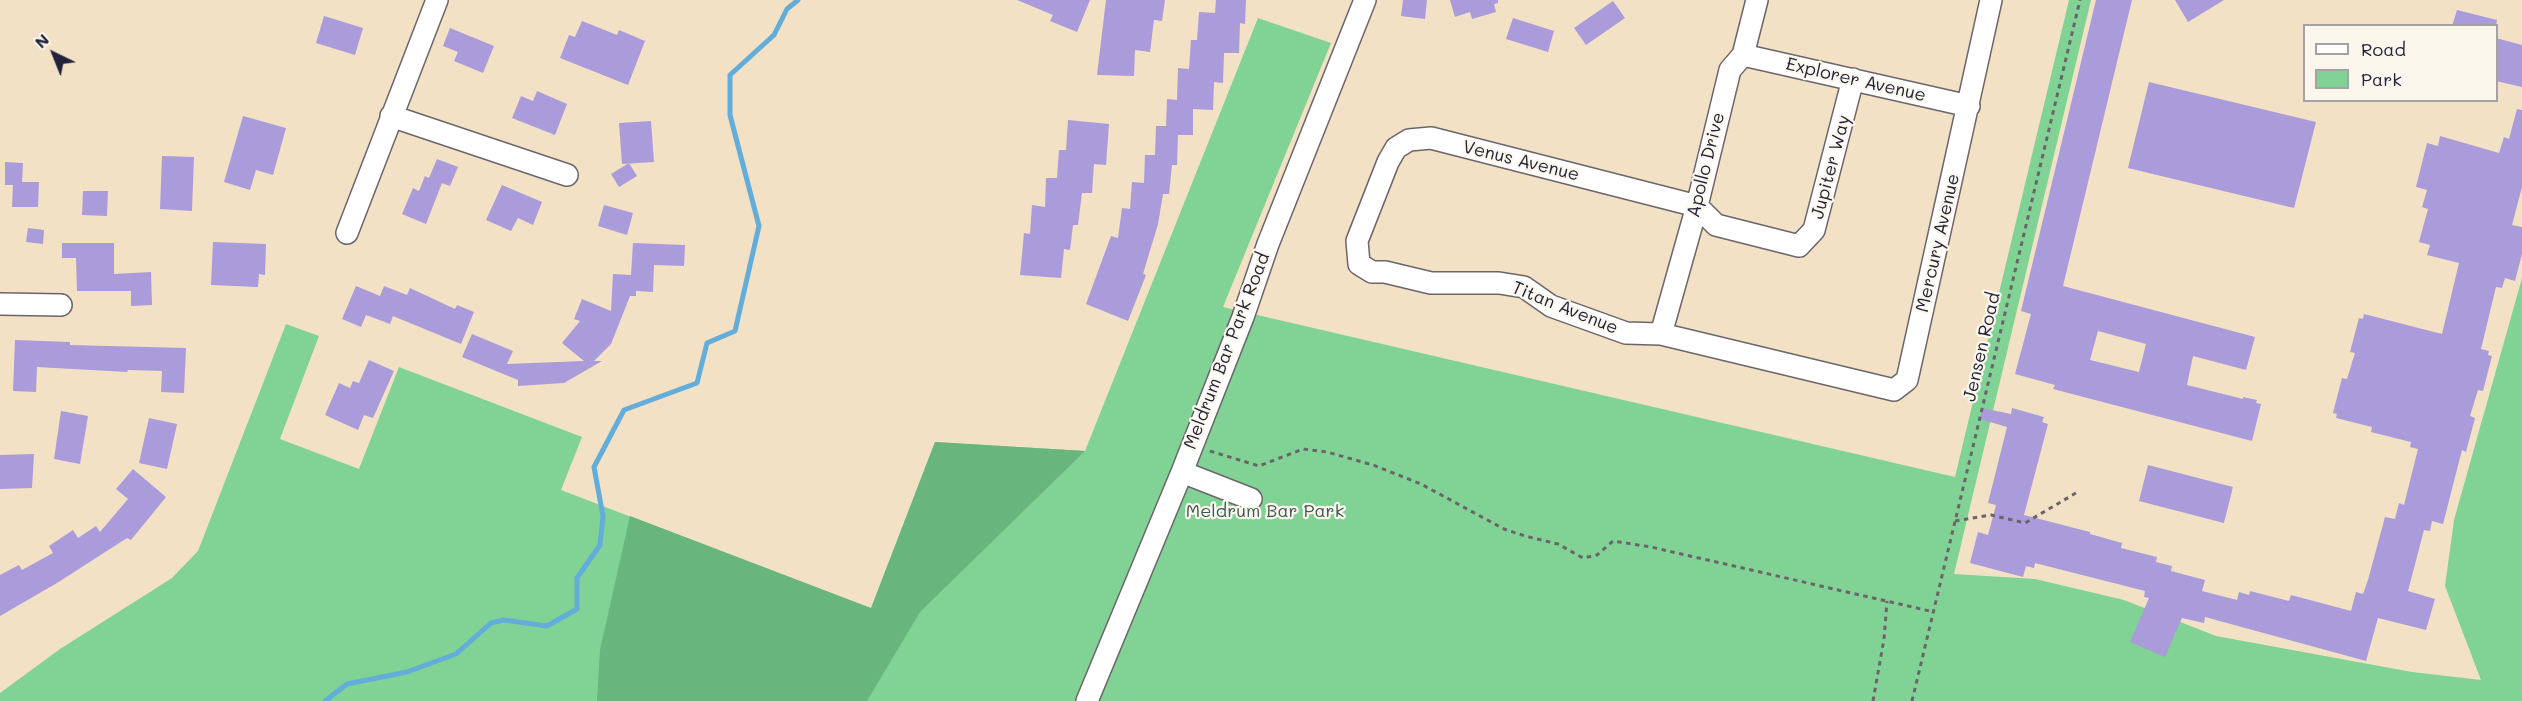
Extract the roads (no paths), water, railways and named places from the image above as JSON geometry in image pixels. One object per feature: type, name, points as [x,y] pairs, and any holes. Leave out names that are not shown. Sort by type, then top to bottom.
[{"type":"street","points":[[347,233],[437,0]]},
{"type":"street","name":"Meldrum Bar Park Road","points":[[1087,701],[1182,472],[1365,0]]},
{"type":"street","name":"Apollo Drive","points":[[1661,334],[1697,206],[1730,70],[1743,55],[1757,0]]},
{"type":"street","name":"Mercury Avenue","points":[[1908,381],[1970,106],[1991,0]]},
{"type":"street","name":"Explorer Avenue","points":[[1743,55],[1970,106]]},
{"type":"street","name":"Jupiter Way","points":[[1697,206],[1716,225],[1799,246],[1814,230],[1853,79]]},
{"type":"street","points":[[391,116],[567,175]]},
{"type":"street","name":"Venus Avenue","points":[[1375,195],[1396,148],[1409,140],[1431,138],[1697,206]]},
{"type":"street","name":"Titan Avenue","points":[[1375,195],[1357,241],[1359,264],[1372,272],[1385,272],[1431,283],[1499,283],[1524,287],[1551,306],[1626,333],[1661,334],[1894,390],[1908,381]]},
{"type":"street","points":[[0,304],[61,305]]},
{"type":"street","points":[[1182,472],[1251,499]]},
{"type":"waterway","points":[[325,701],[347,684],[407,672],[456,654],[491,623],[504,620],[547,626],[577,609],[577,578],[600,545],[603,516],[594,467],[624,410],[697,383],[707,343],[735,331],[759,226],[730,115],[730,75],[774,35],[787,9],[798,0]]},
{"type":"park label","name":"Meldrum Bar Park","points":[[1265,511]]}]
